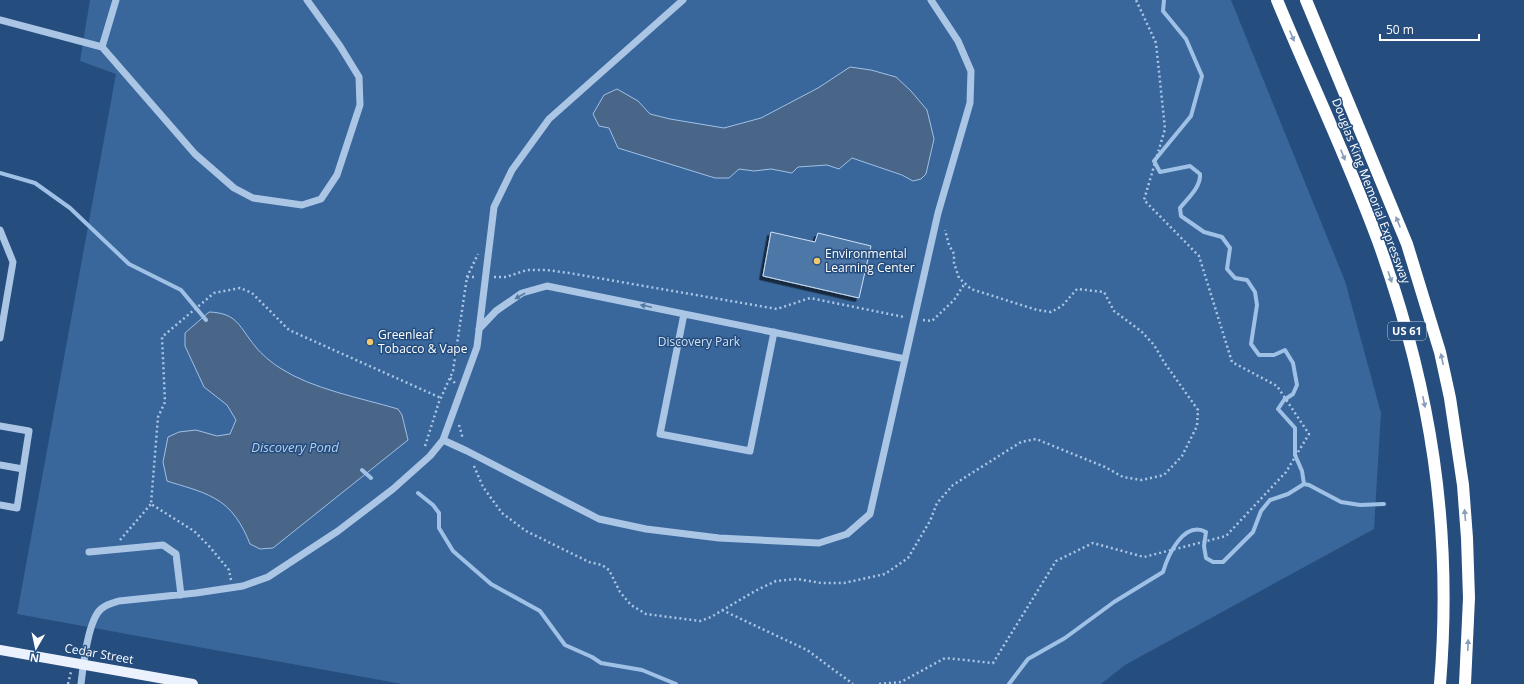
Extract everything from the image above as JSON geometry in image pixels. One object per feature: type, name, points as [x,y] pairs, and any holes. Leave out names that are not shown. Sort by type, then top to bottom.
[{"type":"highway","name":"Douglas King Memorial Expressway","points":[[1277,0],[1332,127],[1378,240],[1399,304],[1416,365],[1428,420],[1443,536],[1444,596],[1440,684]]},
{"type":"highway","name":"Douglas King Memorial Expressway","points":[[1306,0],[1407,244],[1440,352],[1450,398],[1463,485],[1467,538],[1469,598],[1468,652],[1465,684]]},
{"type":"main road","name":"Cedar Street","points":[[0,650],[193,684]]},
{"type":"street","points":[[102,47],[116,0]]},
{"type":"street","points":[[0,20],[102,47],[195,154],[234,188],[253,198],[302,205],[321,199],[337,174],[360,105],[359,77],[340,46],[307,0]]},
{"type":"street","points":[[81,684],[78,664],[96,615],[101,609],[110,603],[243,586],[268,577],[338,532],[393,489],[430,456],[443,440],[477,346],[494,207],[512,170],[549,119],[682,0]]},
{"type":"street","points":[[443,440],[467,450],[599,519],[646,529],[719,538],[819,543],[847,534],[870,514],[938,212],[970,103],[970,71],[958,41],[931,0]]},
{"type":"street","points":[[0,230],[13,262],[0,338]]},
{"type":"street","points":[[479,329],[496,311],[522,294],[547,286],[905,359]]},
{"type":"street","points":[[684,314],[660,434],[750,451],[774,332]]},
{"type":"street","points":[[0,426],[29,431],[17,508],[0,505]]},
{"type":"street","points":[[0,465],[23,469]]},
{"type":"street","points":[[89,552],[163,546],[176,554],[181,594]]},
{"type":"path","points":[[879,684],[901,682],[945,658],[992,663],[1056,561],[1094,543],[1144,557],[1226,536],[1286,472],[1309,434],[1277,386],[1232,362],[1199,256],[1144,200],[1165,129],[1156,43],[1136,0]]},
{"type":"path","points":[[462,418],[459,425],[467,450],[483,487],[502,513],[526,531],[589,562],[602,565],[609,570],[620,592],[631,605],[646,614],[700,621],[776,581],[796,579],[821,583],[844,583],[885,574],[908,558],[930,521],[937,503],[953,486],[1021,442],[1036,439],[1105,467],[1123,477],[1142,480],[1164,475],[1182,456],[1197,426],[1198,410],[1164,362],[1154,345],[1141,332],[1114,311],[1104,292],[1078,289],[1062,306],[1050,312],[1037,310],[971,289],[960,278],[954,263],[954,254],[945,232],[946,226]]},
{"type":"path","points":[[424,448],[441,398],[453,371],[467,277],[480,249]]},
{"type":"path","points":[[467,277],[506,277],[527,270],[546,270],[577,274],[777,309],[810,298],[914,319],[932,321],[954,300],[965,283]]},
{"type":"path","points":[[111,550],[151,504],[158,417],[165,402],[162,337],[214,293],[240,288],[252,293],[289,330],[435,394],[441,398]]},
{"type":"path","points":[[450,378],[461,390]]},
{"type":"path","points":[[151,504],[194,531],[229,570],[231,582],[238,580]]},
{"type":"path","points":[[722,610],[807,650],[853,684]]},
{"type":"path","points":[[68,684],[78,664]]},
{"type":"green space","name":"Discovery Park","points":[[90,0],[1231,0],[1345,281],[1381,413],[1374,529],[1125,665],[1101,684],[402,684],[17,614],[116,74],[80,61]]},
{"type":"water","points":[[850,67],[871,70],[896,77],[911,91],[927,110],[934,139],[926,174],[921,179],[913,181],[902,175],[852,158],[839,169],[827,165],[798,167],[792,173],[771,169],[754,171],[739,169],[729,178],[715,178],[618,148],[609,128],[599,126],[593,114],[604,95],[617,89],[638,101],[650,114],[724,128],[761,118],[818,88]]},
{"type":"water","name":"Discovery Pond","points":[[209,312],[219,313],[232,318],[237,322],[263,355],[277,366],[293,375],[322,387],[398,409],[402,415],[408,440],[273,548],[260,549],[250,544],[244,530],[236,518],[226,506],[214,498],[191,488],[167,481],[163,462],[168,437],[179,432],[196,430],[217,436],[230,434],[236,420],[227,405],[204,387],[185,346],[185,333]]},
{"type":"building","name":"Environmental Learning Center","points":[[771,232],[815,242],[818,233],[871,246],[859,298],[763,276]]},
{"type":"waterway","points":[[1164,0],[1163,11],[1186,39],[1202,76],[1191,116],[1154,161],[1160,172],[1190,166],[1200,174],[1200,179],[1196,188],[1180,208],[1181,216],[1204,232],[1222,237],[1230,248],[1227,269],[1235,278],[1247,280],[1255,292],[1257,305],[1251,344],[1259,355],[1274,355],[1285,350],[1293,363],[1297,385],[1293,394],[1284,400],[1278,409],[1295,428],[1295,455],[1302,471],[1304,484]]},
{"type":"waterway","points":[[0,173],[35,183],[70,208],[129,264],[181,290],[206,320]]},
{"type":"waterway","points":[[362,470],[371,478]]},
{"type":"waterway","points":[[1009,684],[1028,659],[1065,638],[1114,602],[1163,572],[1178,541],[1191,531],[1198,530],[1206,532],[1204,546],[1206,558],[1213,562],[1223,562],[1253,532],[1261,511],[1270,500],[1288,494],[1304,484],[1309,485],[1341,502],[1360,505],[1384,504]]},
{"type":"waterway","points":[[418,493],[433,505],[439,513],[439,528],[453,551],[491,584],[540,611],[565,645],[592,657],[601,663],[642,670],[676,684]]},
{"type":"place","name":"Environmental Learning Center","points":[[817,261]]},
{"type":"place","name":"Greenleaf Tobacco & Vape","points":[[370,342]]}]
